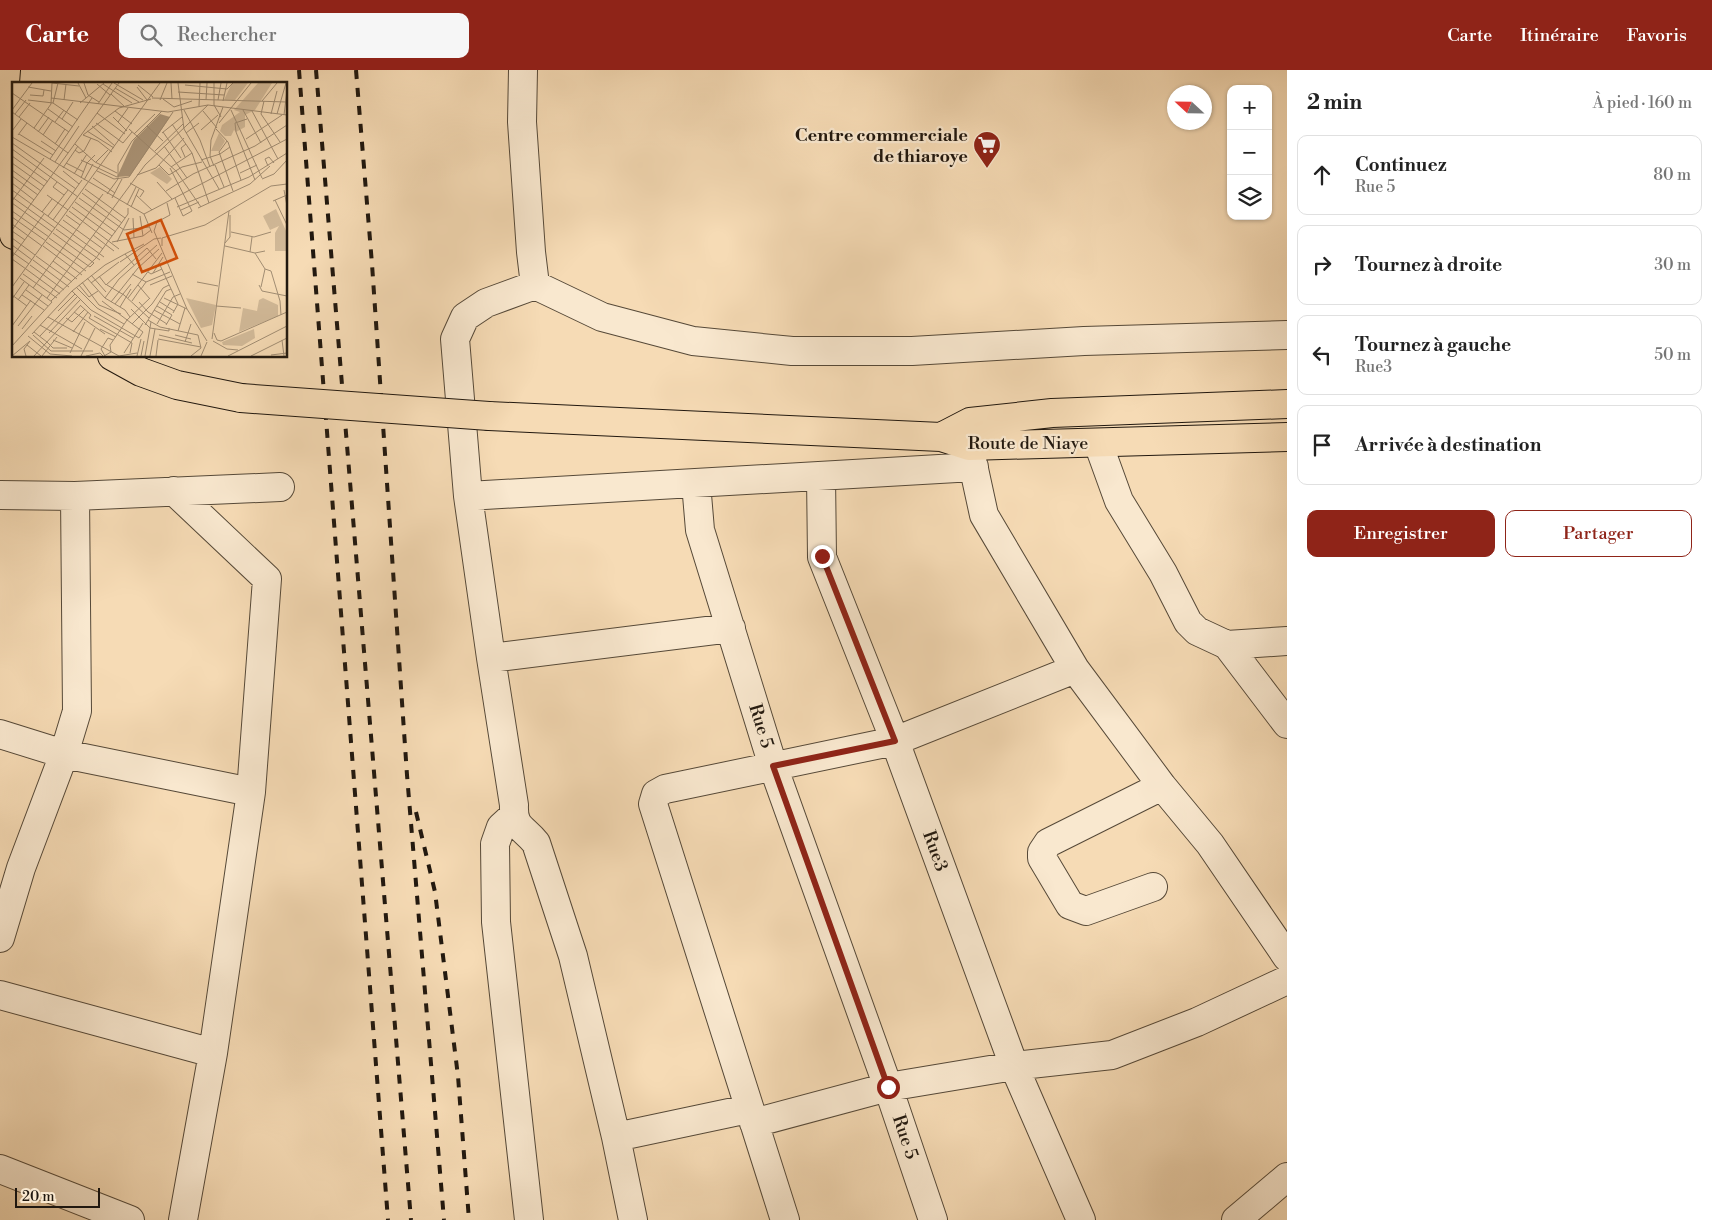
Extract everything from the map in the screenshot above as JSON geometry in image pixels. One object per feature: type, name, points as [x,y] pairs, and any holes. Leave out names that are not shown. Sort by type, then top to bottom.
[{"type":"main road","points":[[6,70],[0,144],[3,191],[12,227]]},
{"type":"main road","points":[[116,358],[142,372],[177,386],[241,398],[489,416],[941,437]]},
{"type":"main road","name":"Route de Niaye","points":[[941,437],[970,422],[1052,413],[1287,404]]},
{"type":"main road","name":"Route de Niaye","points":[[941,437],[971,456],[1098,443],[1287,437]]},
{"type":"street","points":[[522,70],[522,122],[531,252],[536,285]]},
{"type":"street","points":[[633,1220],[616,1137],[573,956],[536,843],[529,834],[517,826],[513,816],[514,805],[468,496],[455,339],[465,317],[486,303],[536,285],[602,317],[693,341],[792,351],[912,352],[1084,341],[1287,334]]},
{"type":"street","points":[[1098,443],[1119,501],[1163,573],[1188,622],[1197,631],[1228,645],[1287,641]]},
{"type":"street","points":[[468,496],[822,476],[971,456],[984,516],[1075,668],[1162,786],[1210,844],[1287,957]]},
{"type":"street","name":"Rue3","points":[[822,476],[822,556],[895,741],[1014,1066],[1081,1220]]},
{"type":"street","name":"Rue 5","points":[[696,483],[700,530],[773,766],[888,1087],[933,1220]]},
{"type":"street","points":[[0,495],[75,496],[280,486]]},
{"type":"street","points":[[174,491],[267,579],[251,792],[213,1053],[183,1220]]},
{"type":"street","points":[[0,938],[21,868],[64,754],[76,711],[75,496]]},
{"type":"street","points":[[491,658],[731,628]]},
{"type":"street","points":[[1228,645],[1287,724]]},
{"type":"street","points":[[785,1220],[653,804],[656,794],[665,788],[895,741],[1075,668]]},
{"type":"street","points":[[0,734],[64,754],[251,792]]},
{"type":"street","points":[[1153,887],[1086,911],[1079,910],[1070,905],[1042,858],[1042,852],[1048,843],[1162,786]]},
{"type":"street","points":[[513,816],[501,827],[495,844],[496,922],[529,1220]]},
{"type":"street","points":[[616,1137],[751,1116],[888,1087],[1014,1066],[1112,1054],[1198,1022],[1287,980]]},
{"type":"street","points":[[0,995],[213,1053]]},
{"type":"street","points":[[0,1169],[130,1220]]},
{"type":"street","points":[[1236,1220],[1287,1177]]},
{"type":"railway","points":[[299,70],[388,1220]]},
{"type":"railway","points":[[316,70],[411,1220]]},
{"type":"railway","points":[[356,70],[372,264],[407,775],[444,1220]]},
{"type":"railway","points":[[416,812],[435,892],[458,1076],[469,1220]]},
{"type":"place","name":"Centre commerciale de thiaroye","points":[[987,169]]},
{"type":"route","points":[[822,556],[895,741],[773,766],[888,1087]]}]
